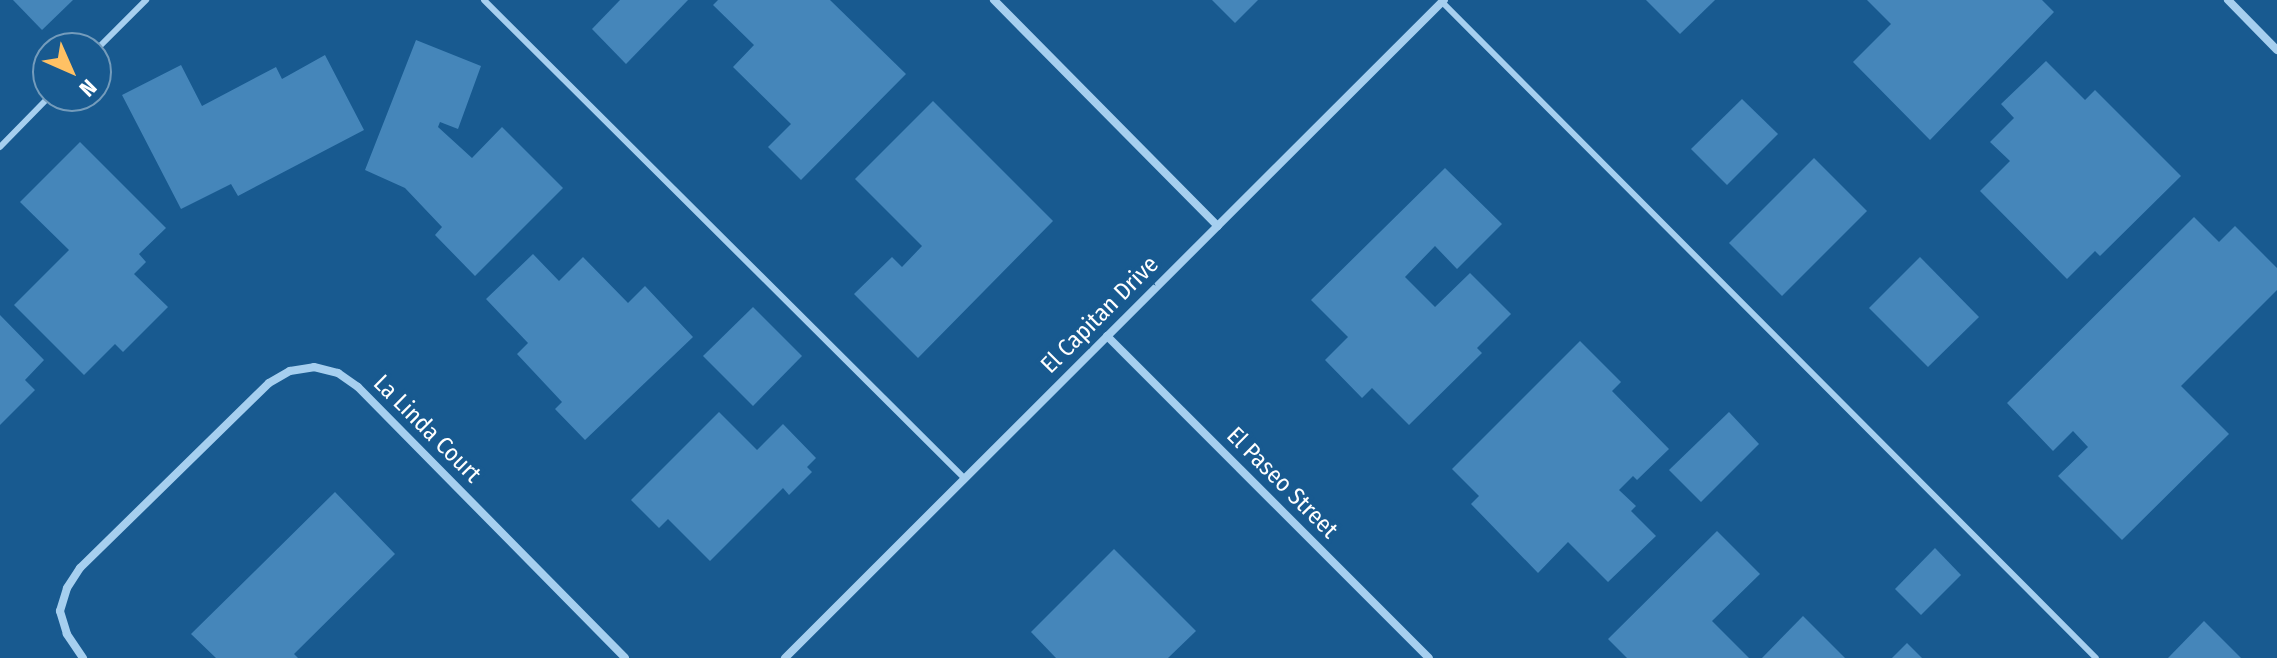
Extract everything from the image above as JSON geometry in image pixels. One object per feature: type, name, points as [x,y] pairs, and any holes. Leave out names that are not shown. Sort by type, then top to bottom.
[{"type":"street","points":[[994,0],[1218,226]]},
{"type":"street","points":[[2228,0],[2277,50]]},
{"type":"street","name":"El Capitan Drive","points":[[785,658],[1443,1]]},
{"type":"street","name":"El Paseo Street","points":[[1107,336],[1429,658]]},
{"type":"street","name":"La Linda Court","points":[[83,658],[67,634],[60,611],[67,588],[80,568],[269,383],[290,371],[314,367],[338,373],[358,387],[625,658]]},
{"type":"lane","points":[[112,34],[146,0]]},
{"type":"lane","points":[[484,0],[964,478]]},
{"type":"lane","points":[[1443,1],[2096,658]]},
{"type":"lane","points":[[0,147],[34,112]]},
{"type":"building","points":[[13,0],[73,0],[42,30]]},
{"type":"building","points":[[620,0],[688,0],[626,64],[592,29]]},
{"type":"building","points":[[718,0],[830,0],[906,74],[801,180],[768,147],[791,124],[733,67],[754,45],[713,5]]},
{"type":"building","points":[[1212,0],[1258,0],[1235,23]]},
{"type":"building","points":[[1646,0],[1715,0],[1680,34]]},
{"type":"building","points":[[1867,0],[2042,0],[2054,12],[1930,140],[1853,62],[1891,24]]},
{"type":"building","points":[[416,40],[481,66],[458,129],[440,122],[438,127],[472,158],[502,127],[563,188],[475,276],[435,235],[442,227],[405,188],[365,170]]},
{"type":"building","points":[[325,55],[364,130],[238,196],[231,184],[181,209],[122,95],[181,65],[202,106],[276,67],[282,79]]},
{"type":"building","points":[[2046,61],[2085,100],[2095,90],[2181,176],[2100,256],[2095,251],[2067,279],[1980,191],[2010,161],[1990,142],[2014,118],[2001,104]]},
{"type":"building","points":[[1742,99],[1778,134],[1727,185],[1691,149]]},
{"type":"building","points":[[933,101],[1053,221],[918,358],[854,294],[892,257],[902,267],[922,246],[855,179]]},
{"type":"building","points":[[80,142],[166,228],[139,254],[146,262],[134,274],[168,307],[123,352],[115,344],[84,375],[14,305],[69,250],[20,202]]},
{"type":"building","points":[[1814,158],[1867,211],[1782,296],[1729,243]]},
{"type":"building","points":[[1445,168],[1502,224],[1457,269],[1435,246],[1405,277],[1435,307],[1470,273],[1511,314],[1477,348],[1482,353],[1409,425],[1372,388],[1362,398],[1325,360],[1348,337],[1311,300]]},
{"type":"building","points":[[2194,217],[2219,242],[2235,226],[2277,268],[2277,290],[2181,386],[2229,434],[2122,540],[2058,476],[2088,447],[2073,431],[2053,451],[2007,403]]},
{"type":"building","points":[[533,254],[559,281],[583,257],[628,303],[645,286],[693,337],[585,440],[555,409],[562,402],[517,354],[528,343],[486,299]]},
{"type":"building","points":[[1920,257],[1979,317],[1928,367],[1869,308]]},
{"type":"building","points":[[753,307],[802,356],[753,406],[703,356]]},
{"type":"building","points":[[0,315],[44,360],[25,380],[35,390],[0,425]]},
{"type":"building","points":[[1580,341],[1621,382],[1612,391],[1669,449],[1637,480],[1633,476],[1619,490],[1636,506],[1631,511],[1656,536],[1608,582],[1568,542],[1538,573],[1471,504],[1479,496],[1452,469]]},
{"type":"building","points":[[719,412],[757,450],[783,424],[816,458],[807,467],[812,472],[789,495],[783,488],[710,561],[668,519],[659,528],[631,500]]},
{"type":"building","points":[[1729,412],[1759,444],[1701,502],[1669,470]]},
{"type":"building","points":[[335,492],[395,554],[294,654],[298,658],[216,658],[191,634]]},
{"type":"building","points":[[1717,531],[1760,574],[1712,621],[1749,658],[1627,658],[1608,639]]},
{"type":"building","points":[[1935,548],[1961,575],[1921,615],[1895,589]]},
{"type":"building","points":[[1114,549],[1196,631],[1168,658],[1056,658],[1031,632]]},
{"type":"building","points":[[1803,616],[1845,658],[1762,658]]},
{"type":"building","points":[[2204,621],[2241,658],[2168,658]]},
{"type":"building","points":[[1907,643],[1922,658],[1892,658]]}]
